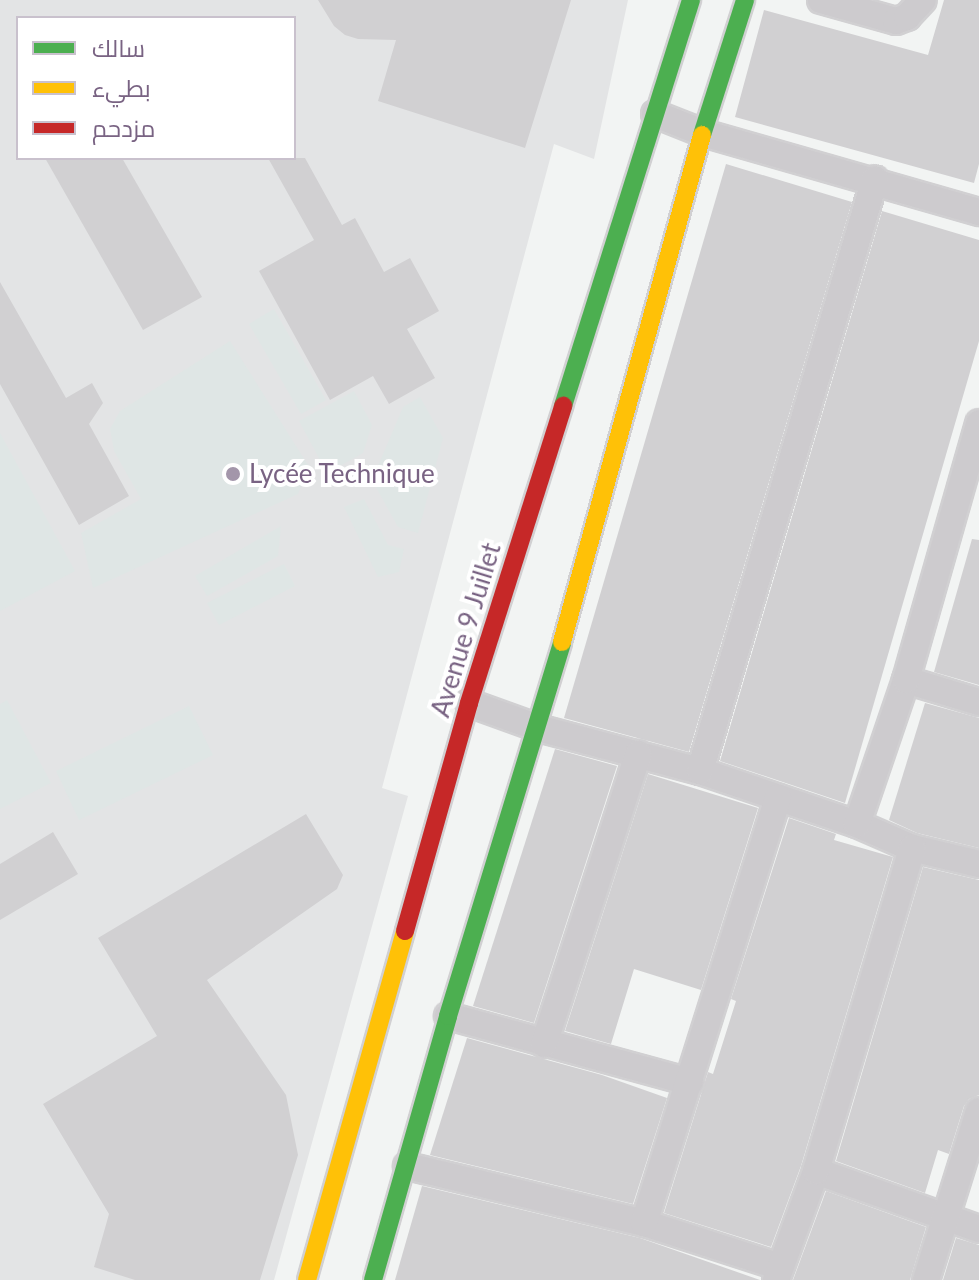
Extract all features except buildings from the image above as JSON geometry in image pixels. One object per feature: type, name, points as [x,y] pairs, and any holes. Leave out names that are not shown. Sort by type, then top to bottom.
[{"type":"street","name":"Avenue 9 Juillet","points":[[307,1280],[469,703],[691,0]]},
{"type":"street","points":[[373,1280],[448,1016],[538,728],[703,133],[745,0]]},
{"type":"street","points":[[821,0],[896,21],[907,17],[923,0]]},
{"type":"street","points":[[655,114],[703,133],[875,179],[979,212]]},
{"type":"street","points":[[700,771],[875,179]]},
{"type":"street","points":[[857,824],[906,680],[979,423]]},
{"type":"street","points":[[906,680],[979,702]]},
{"type":"street","points":[[469,703],[538,728],[700,771],[857,824],[912,848],[979,864]]},
{"type":"street","points":[[544,1044],[638,754]]},
{"type":"street","points":[[644,1223],[778,798]]},
{"type":"street","points":[[407,1166],[644,1223],[778,1274],[816,1171],[912,848]]},
{"type":"street","points":[[448,1016],[690,1082]]},
{"type":"street","points":[[926,1280],[979,1111]]},
{"type":"street","points":[[816,1171],[979,1229]]},
{"type":"shaded area","name":"Lycée Technique","points":[[0,0],[628,0],[594,159],[554,144],[382,788],[408,796],[274,1280],[0,1280]]},
{"type":"shaded area","points":[[274,309],[326,400],[301,414],[249,324]]},
{"type":"shaded area","points":[[230,341],[308,465],[298,494],[93,588],[81,533],[141,499],[114,451],[110,429],[120,411]]},
{"type":"shaded area","points":[[354,391],[372,425],[363,453],[327,473],[299,421]]},
{"type":"shaded area","points":[[420,397],[443,438],[418,533],[398,527],[372,480],[403,407]]},
{"type":"shaded area","points":[[0,433],[75,571],[0,611]]},
{"type":"shaded area","points":[[364,499],[388,545],[404,549],[399,572],[378,577],[344,507]]},
{"type":"shaded area","points":[[281,526],[278,556],[207,596],[195,576]]},
{"type":"shaded area","points":[[284,564],[295,586],[219,625],[207,603]]},
{"type":"shaded area","points":[[7,700],[51,783],[0,809],[0,704]]},
{"type":"shaded area","points":[[189,706],[213,755],[79,820],[56,771]]},
{"type":"traffic: fast","points":[[563,406],[691,0]]},
{"type":"traffic: fast","points":[[702,135],[745,0]]},
{"type":"traffic: fast","points":[[373,1280],[448,1016],[562,642]]},
{"type":"traffic: slow","points":[[562,642],[702,135]]},
{"type":"traffic: slow","points":[[307,1280],[405,931]]},
{"type":"traffic: jam","points":[[405,931],[469,703],[563,406]]},
{"type":"place","name":"Lycée Technique","points":[[233,474]]}]
